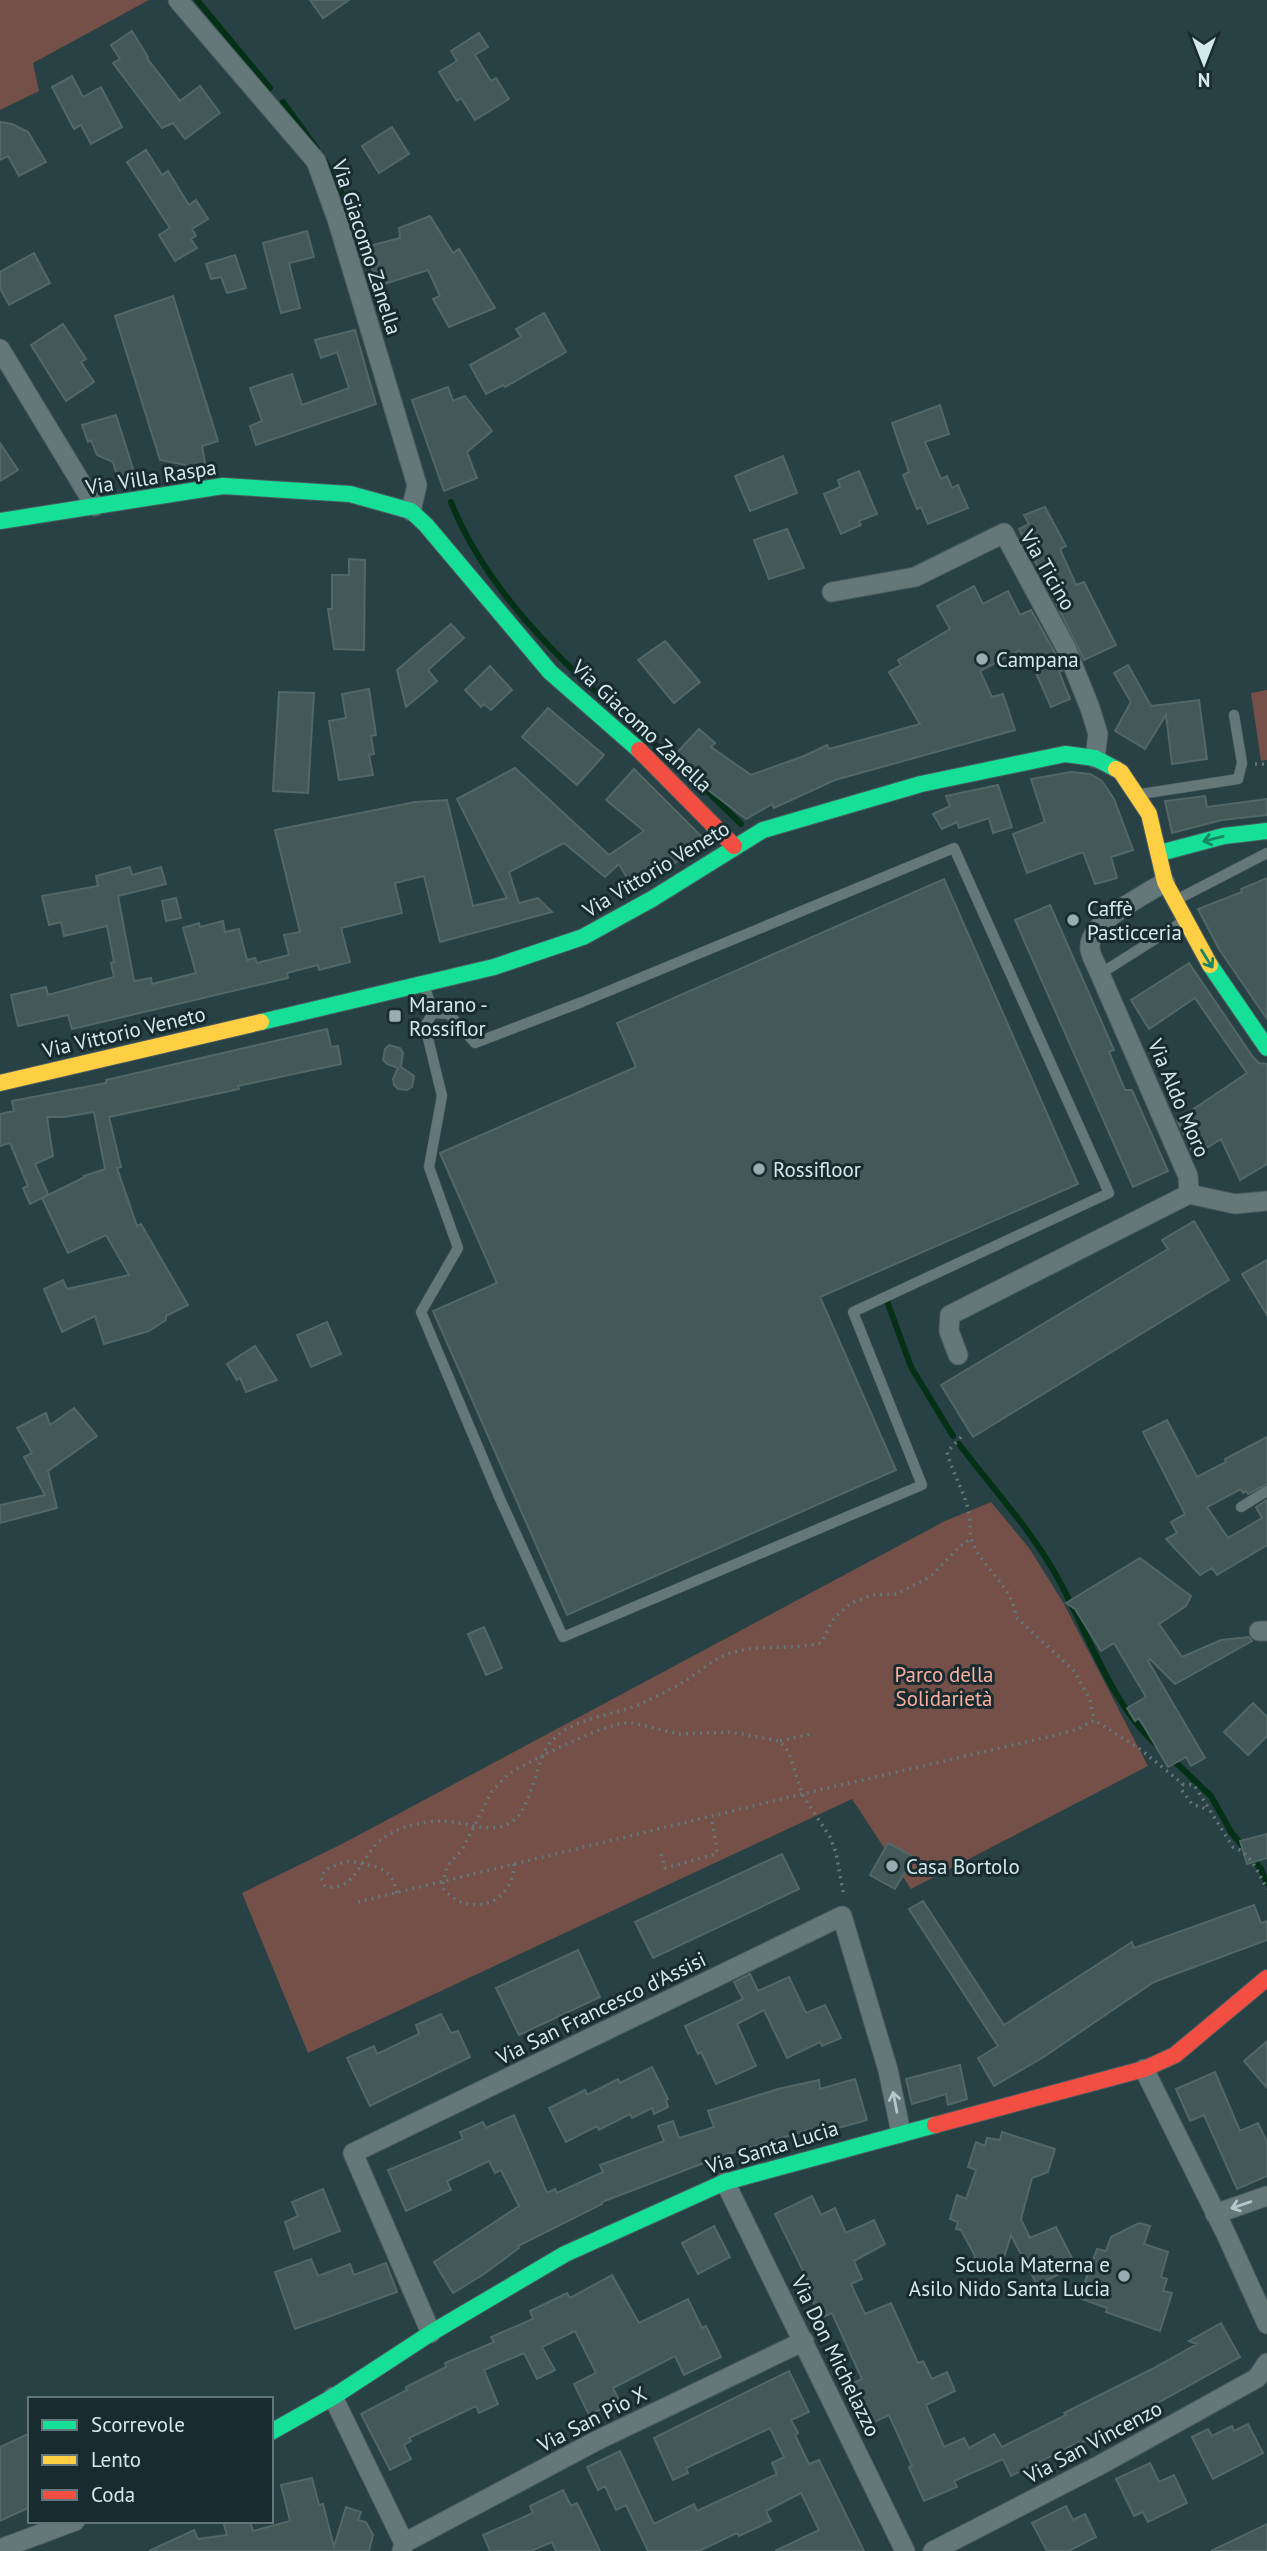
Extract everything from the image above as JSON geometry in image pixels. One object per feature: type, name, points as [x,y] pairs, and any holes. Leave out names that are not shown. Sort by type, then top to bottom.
[{"type":"street","name":"Via Giacomo Zanella","points":[[178,0],[316,161],[337,219],[417,485],[411,511],[426,525],[550,672],[645,755],[734,846]]},
{"type":"street","points":[[0,349],[95,506]]},
{"type":"street","name":"Via Villa Raspa","points":[[0,522],[223,486],[350,494],[411,511]]},
{"type":"street","name":"Via Ticino","points":[[832,593],[915,577],[1004,533],[1066,648],[1086,696],[1098,734],[1095,758]]},
{"type":"street","name":"Via Vittorio Veneto","points":[[0,1083],[494,967],[583,937],[652,899],[763,830],[921,784],[1065,754],[1095,758],[1121,772],[1137,794],[1149,814],[1165,882],[1205,958],[1267,1048]]},
{"type":"street","points":[[1160,853],[1224,836],[1267,831]]},
{"type":"street","name":"Via Aldo Moro","points":[[1165,882],[1105,920],[1095,931],[1090,947],[1188,1176],[1189,1194]]},
{"type":"street","points":[[958,1354],[949,1331],[950,1315],[1189,1194],[1236,1203],[1267,1201]]},
{"type":"street","points":[[842,1916],[888,2070],[901,2133]]},
{"type":"street","name":"Via San Francesco d'Assisi","points":[[431,2333],[353,2153],[842,1916]]},
{"type":"street","name":"Via Santa Lucia","points":[[273,2431],[333,2398],[431,2333],[565,2254],[725,2182],[1144,2069],[1175,2055],[1267,1978]]},
{"type":"street","points":[[1144,2069],[1267,2324]]},
{"type":"street","name":"Via Don Michelazzo","points":[[725,2182],[905,2551]]},
{"type":"street","points":[[1215,2214],[1267,2196]]},
{"type":"street","name":"Via San Pio X","points":[[333,2398],[402,2547],[596,2441],[804,2341]]},
{"type":"street","name":"Via San Vincenzo","points":[[933,2551],[1100,2465],[1257,2378],[1267,2363]]},
{"type":"street","points":[[0,2549],[70,2523]]},
{"type":"lane","points":[[1137,794],[1238,779],[1242,764],[1234,715]]},
{"type":"lane","points":[[424,984],[433,1013],[425,1026],[442,1096],[429,1167],[458,1248],[421,1312],[500,1499],[563,1637],[922,1485],[853,1312],[1108,1193],[954,848],[582,1002],[475,1043],[449,1014],[433,1013]]},
{"type":"lane","points":[[1175,901],[1267,853]]},
{"type":"lane","points":[[1100,974],[1185,920]]},
{"type":"lane","points":[[1241,1507],[1267,1491]]},
{"type":"path","points":[[961,1437],[947,1452],[968,1507],[972,1527],[971,1539],[1003,1585],[1015,1608],[1016,1617],[1074,1671],[1090,1700],[1094,1720],[1140,1749],[1183,1784],[1194,1786],[1205,1799],[1233,1847],[1242,1851],[1253,1864],[1267,1889]]},
{"type":"path","points":[[397,1893],[389,1875],[383,1869],[362,1863],[347,1861],[325,1870],[321,1878],[325,1886],[342,1886],[355,1876],[362,1863],[378,1841],[414,1826],[446,1821],[473,1827],[501,1827],[512,1822],[526,1802],[543,1755],[551,1743],[566,1731],[601,1714],[619,1712],[646,1702],[725,1655],[747,1649],[797,1645],[805,1647],[821,1643],[834,1618],[851,1603],[872,1595],[896,1594],[925,1580],[971,1539]]},
{"type":"path","points":[[358,1902],[1052,1736],[1078,1729],[1094,1720]]},
{"type":"path","points":[[514,1864],[507,1891],[499,1899],[488,1903],[478,1905],[456,1898],[447,1894],[442,1887],[447,1866],[462,1850],[483,1804],[499,1782],[516,1769],[596,1731],[622,1723],[633,1723],[679,1734],[731,1732],[780,1741],[811,1734]]},
{"type":"path","points":[[780,1741],[789,1753],[802,1794],[830,1837],[836,1853],[845,1902],[842,1916]]},
{"type":"path","points":[[1183,1784],[1181,1789],[1192,1804],[1209,1810]]},
{"type":"path","points":[[661,1854],[664,1868],[716,1854],[710,1817]]},
{"type":"green space","points":[[0,0],[149,0],[33,63],[39,91],[0,110]]},
{"type":"green space","points":[[1267,690],[1267,760],[1261,761],[1251,693]]},
{"type":"green space","name":"Parco della Solidarietà","points":[[991,1502],[1029,1548],[1064,1604],[1148,1766],[911,1889],[852,1799],[308,2053],[242,1893],[342,1844],[945,1521]]},
{"type":"building","points":[[310,0],[349,0],[323,18]]},
{"type":"building","points":[[132,31],[147,58],[180,101],[200,86],[220,113],[185,139],[173,123],[162,128],[113,63],[120,59],[111,45]]},
{"type":"building","points":[[479,33],[488,47],[475,55],[491,81],[496,78],[509,99],[475,120],[461,98],[457,101],[439,72],[457,61],[451,51]]},
{"type":"building","points":[[72,76],[83,97],[101,87],[122,127],[91,144],[81,125],[74,129],[52,87]]},
{"type":"building","points":[[0,122],[12,124],[28,132],[46,162],[19,176],[8,156],[0,160]]},
{"type":"building","points":[[392,127],[409,154],[379,173],[362,146]]},
{"type":"building","points":[[146,150],[162,175],[168,171],[189,205],[196,200],[208,219],[192,229],[196,236],[191,239],[197,248],[175,261],[159,235],[170,228],[127,162]]},
{"type":"building","points":[[430,216],[453,253],[459,249],[495,308],[449,327],[433,299],[440,296],[428,270],[378,286],[365,247],[400,238],[399,228]]},
{"type":"building","points":[[307,231],[314,257],[289,263],[300,308],[281,313],[263,243]]},
{"type":"building","points":[[34,253],[50,283],[9,305],[0,288],[0,272]]},
{"type":"building","points":[[235,255],[246,288],[227,293],[221,277],[211,279],[206,264]]},
{"type":"building","points":[[173,296],[218,441],[202,446],[206,469],[160,460],[115,316]]},
{"type":"building","points":[[544,313],[566,352],[505,387],[503,385],[486,394],[470,365],[521,337],[516,329]]},
{"type":"building","points":[[63,324],[86,359],[81,362],[94,382],[66,401],[31,345]]},
{"type":"building","points":[[355,330],[376,404],[256,445],[250,426],[262,421],[250,388],[292,374],[302,405],[349,388],[337,352],[321,358],[315,340]]},
{"type":"building","points":[[448,387],[453,401],[465,396],[492,431],[467,452],[477,478],[444,491],[412,400]]},
{"type":"building","points":[[940,405],[949,434],[925,442],[941,479],[947,476],[952,488],[958,485],[968,508],[928,524],[921,507],[917,509],[903,475],[909,472],[892,423]]},
{"type":"building","points":[[116,415],[134,472],[117,476],[113,462],[97,455],[91,440],[88,442],[82,425]]},
{"type":"building","points":[[0,443],[18,470],[0,481]]},
{"type":"building","points":[[783,456],[797,493],[750,511],[735,476]]},
{"type":"building","points":[[859,471],[877,514],[859,521],[861,525],[841,534],[824,494],[840,487],[838,480]]},
{"type":"building","points":[[1045,507],[1066,546],[1060,549],[1076,585],[1084,582],[1116,645],[1084,660],[1019,529],[1029,524],[1024,515]]},
{"type":"building","points":[[787,529],[804,568],[769,579],[754,540]]},
{"type":"building","points":[[349,559],[365,560],[364,650],[334,649],[328,609],[332,609],[332,575],[349,575]]},
{"type":"building","points":[[974,586],[983,604],[1008,591],[1020,615],[1031,610],[1055,653],[1070,699],[1051,707],[1032,664],[1027,665],[1020,650],[980,671],[992,697],[1003,694],[1015,730],[835,780],[774,808],[772,804],[746,819],[708,790],[673,757],[699,729],[715,743],[711,747],[751,775],[827,745],[829,749],[920,724],[889,672],[901,665],[898,660],[950,629],[937,606]]},
{"type":"building","points":[[451,624],[464,638],[428,670],[437,681],[406,707],[397,670]]},
{"type":"building","points":[[665,641],[700,682],[674,703],[638,660]]},
{"type":"building","points":[[1128,665],[1151,706],[1199,700],[1207,759],[1172,764],[1166,715],[1145,749],[1115,731],[1131,702],[1114,673]]},
{"type":"building","points":[[490,666],[512,690],[491,710],[484,704],[481,707],[465,690]]},
{"type":"building","points":[[369,689],[376,735],[371,736],[374,754],[369,755],[373,775],[339,780],[329,721],[346,718],[342,694]]},
{"type":"building","points":[[279,692],[314,693],[308,793],[273,791]]},
{"type":"building","points":[[548,708],[604,755],[577,785],[522,737]]},
{"type":"building","points":[[515,768],[609,855],[644,831],[606,800],[634,769],[703,838],[678,861],[633,888],[619,864],[605,877],[564,843],[509,872],[519,903],[538,898],[552,912],[440,942],[424,876],[395,883],[402,913],[341,928],[350,962],[319,970],[318,965],[287,973],[288,978],[72,1029],[68,1015],[18,1026],[11,995],[46,987],[48,995],[114,977],[107,926],[64,936],[61,922],[49,925],[42,896],[98,886],[96,876],[130,867],[132,875],[161,867],[166,884],[118,896],[134,981],[151,978],[152,984],[196,973],[183,928],[199,923],[200,927],[223,921],[225,932],[239,929],[247,960],[255,958],[257,963],[289,955],[284,935],[300,932],[275,830],[415,802],[447,800],[473,906],[507,898],[457,799]]},
{"type":"building","points":[[1071,772],[1090,774],[1102,781],[1114,799],[1133,850],[1111,857],[1117,878],[1095,884],[1083,852],[1027,873],[1013,834],[1045,822],[1031,779]]},
{"type":"building","points":[[998,785],[1012,827],[993,833],[989,818],[959,828],[957,822],[942,829],[933,814],[950,806],[946,796]]},
{"type":"building","points":[[1205,796],[1207,807],[1267,799],[1267,815],[1222,820],[1172,833],[1165,801]]},
{"type":"building","points":[[1267,878],[1267,1019],[1219,949],[1198,909],[1242,892],[1241,889]]},
{"type":"building","name":"Rossifloor","points":[[944,879],[1078,1184],[820,1297],[896,1470],[567,1615],[433,1311],[497,1283],[440,1153],[636,1067],[617,1023]]},
{"type":"building","points":[[176,898],[181,918],[166,921],[162,901]]},
{"type":"building","points":[[1050,905],[1114,1050],[1109,1052],[1125,1090],[1132,1090],[1168,1171],[1133,1187],[1015,920]]},
{"type":"building","points":[[1189,963],[1253,1057],[1259,1063],[1267,1064],[1267,1164],[1240,1180],[1221,1139],[1194,1156],[1177,1120],[1247,1073],[1195,998],[1149,1029],[1131,1000]]},
{"type":"building","points":[[327,1029],[331,1047],[338,1046],[341,1064],[109,1117],[121,1167],[117,1168],[137,1226],[141,1224],[188,1305],[166,1316],[166,1320],[149,1331],[104,1344],[95,1316],[62,1332],[44,1289],[63,1280],[67,1289],[129,1275],[106,1235],[68,1253],[42,1198],[30,1204],[23,1188],[28,1186],[10,1143],[0,1146],[0,1114],[14,1111],[12,1101],[106,1083],[106,1080]],"holes":[[[94,1112],[105,1169],[84,1176],[42,1198],[48,1194],[35,1164],[53,1156],[47,1117]]]},
{"type":"building","points":[[389,1045],[400,1048],[403,1053],[401,1067],[414,1076],[412,1087],[407,1090],[398,1089],[394,1085],[393,1079],[398,1068],[383,1060],[385,1049]]},
{"type":"building","points":[[1194,1221],[1229,1280],[973,1437],[941,1385],[1168,1249],[1162,1240]]},
{"type":"building","points":[[1267,1260],[1267,1315],[1242,1274]]},
{"type":"building","points":[[327,1322],[341,1354],[311,1367],[297,1335]]},
{"type":"building","points":[[255,1346],[277,1380],[246,1392],[240,1378],[237,1380],[227,1364]]},
{"type":"building","points":[[74,1408],[97,1436],[48,1471],[57,1508],[0,1523],[0,1505],[45,1495],[24,1457],[32,1453],[17,1428],[46,1413],[50,1425]]},
{"type":"building","points":[[1167,1420],[1197,1477],[1267,1437],[1267,1484],[1248,1494],[1241,1489],[1207,1507],[1228,1538],[1262,1518],[1256,1507],[1267,1500],[1267,1545],[1217,1575],[1212,1568],[1200,1575],[1166,1539],[1177,1533],[1171,1522],[1185,1514],[1143,1432]]},
{"type":"building","points":[[1140,1558],[1191,1596],[1186,1606],[1159,1624],[1182,1657],[1221,1640],[1249,1637],[1252,1641],[1175,1684],[1150,1659],[1148,1661],[1205,1758],[1191,1766],[1186,1757],[1168,1767],[1139,1718],[1135,1721],[1127,1708],[1146,1697],[1114,1643],[1101,1651],[1075,1609],[1066,1603]]},
{"type":"building","points":[[484,1627],[502,1668],[486,1675],[468,1634]]},
{"type":"building","points":[[1253,1703],[1267,1717],[1267,1736],[1248,1755],[1224,1732]]},
{"type":"building","points":[[1267,1834],[1267,1858],[1247,1864],[1240,1841]]},
{"type":"building","name":"Casa Bortolo","points":[[888,1843],[914,1857],[895,1889],[870,1875]]},
{"type":"building","points":[[782,1854],[799,1889],[653,1958],[635,1922]]},
{"type":"building","points":[[923,1901],[1004,2025],[1132,1942],[1134,1948],[1254,1905],[1261,1923],[1267,1921],[1267,1940],[1154,1982],[1042,2058],[994,2086],[978,2058],[998,2046],[909,1909]]},
{"type":"building","points":[[578,1950],[600,1997],[519,2035],[496,1988]]},
{"type":"building","points":[[750,1974],[758,1991],[789,1977],[806,2013],[825,2005],[841,2038],[822,2046],[820,2042],[787,2058],[764,2010],[737,2024],[756,2066],[716,2084],[685,2026],[743,1999],[734,1982]]},
{"type":"building","points":[[441,2014],[451,2033],[458,2031],[470,2057],[370,2106],[347,2058],[374,2046],[377,2054],[419,2034],[416,2025]]},
{"type":"building","points":[[1267,2041],[1267,2088],[1244,2061]]},
{"type":"building","points":[[960,2065],[967,2099],[948,2105],[946,2094],[912,2104],[906,2079]]},
{"type":"building","points":[[652,2067],[668,2099],[668,2107],[654,2114],[652,2108],[632,2118],[630,2114],[599,2130],[597,2126],[566,2142],[549,2108],[585,2090],[587,2095],[618,2079],[620,2083]]},
{"type":"building","points":[[1215,2072],[1240,2131],[1258,2123],[1267,2142],[1267,2176],[1237,2189],[1204,2115],[1190,2121],[1176,2089]]},
{"type":"building","points":[[855,2079],[867,2120],[813,2135],[811,2129],[722,2156],[602,2202],[518,2246],[519,2248],[484,2274],[453,2293],[434,2262],[519,2206],[501,2170],[495,2173],[489,2161],[447,2181],[451,2190],[406,2211],[388,2170],[463,2139],[460,2132],[483,2122],[486,2128],[514,2115],[547,2193],[555,2189],[557,2193],[603,2172],[600,2165],[664,2141],[658,2126],[673,2121],[679,2138],[714,2127],[708,2111],[778,2089],[819,2080],[820,2089]]},
{"type":"building","points":[[1002,2132],[1055,2149],[1048,2172],[1032,2178],[1021,2219],[1030,2238],[1056,2227],[1076,2266],[1037,2285],[1011,2235],[1000,2270],[973,2262],[975,2256],[961,2230],[956,2229],[958,2222],[950,2219],[957,2195],[966,2199],[976,2170],[968,2167],[976,2142],[985,2146],[987,2138],[1000,2140]]},
{"type":"building","points":[[323,2189],[340,2231],[294,2249],[285,2222],[298,2216],[292,2202]]},
{"type":"building","points":[[812,2196],[821,2215],[835,2208],[846,2233],[874,2220],[885,2244],[854,2261],[862,2279],[851,2284],[865,2314],[891,2303],[918,2363],[923,2361],[932,2379],[947,2372],[955,2391],[926,2405],[944,2447],[964,2438],[969,2448],[994,2434],[1002,2447],[1197,2344],[1189,2341],[1221,2323],[1240,2357],[1147,2411],[1011,2476],[1003,2459],[954,2481],[957,2487],[924,2501],[889,2415],[872,2423],[853,2383],[862,2379],[832,2313],[821,2318],[804,2283],[808,2281],[775,2214]]},
{"type":"building","name":"Scuola Materna e Asilo Nido Santa Lucia","points":[[1139,2223],[1150,2226],[1144,2244],[1168,2252],[1161,2277],[1167,2279],[1163,2291],[1172,2293],[1160,2331],[1106,2312],[1107,2308],[1079,2298],[1097,2249],[1106,2251],[1111,2237]]},
{"type":"building","points":[[714,2226],[730,2257],[698,2274],[682,2243]]},
{"type":"building","points":[[311,2259],[318,2276],[350,2264],[354,2275],[386,2263],[397,2292],[295,2329],[275,2272]]},
{"type":"building","points":[[612,2275],[639,2323],[688,2299],[702,2328],[706,2326],[721,2357],[684,2375],[675,2356],[613,2388],[619,2400],[589,2415],[574,2384],[596,2373],[575,2331],[542,2347],[555,2370],[537,2379],[524,2353],[484,2370],[498,2404],[479,2413],[476,2406],[409,2438],[411,2441],[404,2445],[411,2459],[390,2470],[361,2414],[446,2367],[445,2363],[494,2342],[491,2337],[533,2319],[530,2311],[567,2293],[570,2298]]},
{"type":"building","points":[[789,2371],[809,2412],[791,2420],[798,2433],[795,2435],[809,2464],[819,2460],[864,2551],[775,2551],[819,2530],[801,2493],[766,2511],[771,2521],[739,2536],[737,2533],[699,2551],[648,2551],[626,2505],[616,2510],[605,2486],[598,2490],[587,2467],[620,2451],[654,2524],[694,2504],[697,2511],[777,2474],[772,2463],[784,2457],[770,2428],[686,2468],[688,2473],[673,2480],[654,2438]]},
{"type":"building","points":[[1248,2424],[1263,2453],[1213,2479],[1192,2437],[1208,2429],[1212,2436],[1232,2426],[1234,2431]]},
{"type":"building","points":[[28,2434],[28,2508],[0,2521],[0,2447]]},
{"type":"building","points":[[1150,2463],[1159,2482],[1174,2475],[1187,2503],[1148,2522],[1143,2512],[1134,2516],[1116,2479]]},
{"type":"building","points":[[312,2478],[319,2505],[323,2504],[334,2547],[346,2507],[361,2512],[358,2520],[366,2522],[373,2535],[369,2551],[149,2551],[194,2530],[198,2539],[227,2535],[224,2523],[251,2523],[253,2531],[290,2521],[281,2485]]},
{"type":"building","points":[[563,2490],[571,2506],[577,2503],[600,2551],[556,2551],[552,2542],[531,2551],[490,2551],[483,2535],[533,2513],[530,2506]]},
{"type":"building","points":[[1066,2506],[1073,2520],[1085,2514],[1096,2537],[1069,2551],[1047,2551],[1032,2523]]},
{"type":"building","points":[[1267,2524],[1267,2551],[1211,2551]]},
{"type":"waterway","points":[[197,0],[270,88]]},
{"type":"waterway","points":[[283,102],[317,149]]},
{"type":"waterway","points":[[325,161],[345,200],[351,220]]},
{"type":"waterway","points":[[451,502],[465,532],[501,589],[544,641],[616,710]]},
{"type":"waterway","points":[[630,722],[694,779]]},
{"type":"waterway","points":[[701,785],[741,824]]},
{"type":"waterway","points":[[887,1301],[911,1367],[953,1436]]},
{"type":"waterway","points":[[959,1444],[1042,1552],[1125,1708],[1158,1746]]},
{"type":"waterway","points":[[1171,1758],[1211,1796],[1231,1832],[1245,1849]]},
{"type":"waterway","points":[[1252,1858],[1267,1883]]},
{"type":"traffic: fast","points":[[0,521],[223,486],[350,494],[411,511],[426,525],[550,672],[639,750]]},
{"type":"traffic: fast","points":[[261,1022],[494,967],[583,937],[652,899],[763,830],[921,784],[1065,754],[1095,758],[1116,769]]},
{"type":"traffic: fast","points":[[1160,853],[1224,836],[1267,831]]},
{"type":"traffic: fast","points":[[1210,965],[1267,1048]]},
{"type":"traffic: fast","points":[[273,2431],[333,2397],[431,2333],[565,2254],[725,2182],[935,2125]]},
{"type":"traffic: slow","points":[[1116,769],[1121,772],[1149,814],[1165,882],[1210,965]]},
{"type":"traffic: slow","points":[[0,1083],[261,1022]]},
{"type":"traffic: jam","points":[[639,750],[734,846]]},
{"type":"traffic: jam","points":[[935,2125],[1144,2069],[1175,2055],[1267,1978]]},
{"type":"place","name":"Campana","points":[[982,659]]},
{"type":"place","name":"Caffè Pasticceria","points":[[1073,920]]},
{"type":"place","name":"Marano - Rossiflor","points":[[395,1016]]},
{"type":"place","name":"Rossifloor","points":[[759,1169]]},
{"type":"place","name":"Casa Bortolo","points":[[892,1866]]},
{"type":"place","name":"Scuola Materna e Asilo Nido Santa Lucia","points":[[1124,2276]]}]
